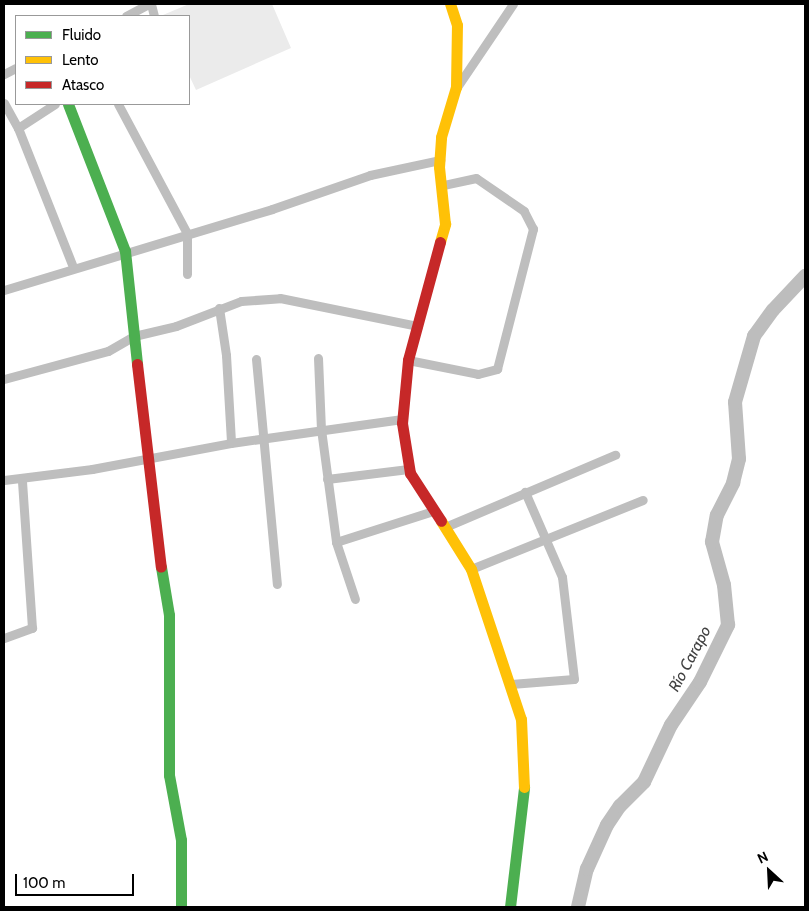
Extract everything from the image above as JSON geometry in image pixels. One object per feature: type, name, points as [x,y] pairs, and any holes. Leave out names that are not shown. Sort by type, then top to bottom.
[{"type":"street","points":[[128,15],[150,4]]},
{"type":"street","points":[[450,4],[457,25],[456,87],[442,137],[440,160],[445,224],[408,360],[402,419],[408,469],[433,512],[445,527],[471,569],[511,684],[521,719],[526,774],[510,907]]},
{"type":"street","points":[[456,87],[512,4]]},
{"type":"street","points":[[4,103],[18,128],[73,267]]},
{"type":"street","points":[[18,128],[53,105]]},
{"type":"street","points":[[68,105],[125,251],[169,615],[169,775],[181,840],[181,907]]},
{"type":"street","points":[[119,105],[187,233],[187,274]]},
{"type":"street","points":[[4,290],[370,175],[440,160]]},
{"type":"street","points":[[408,360],[478,374],[497,368],[533,229],[524,211],[476,178],[442,185]]},
{"type":"street","points":[[4,379],[108,351],[134,336],[176,326],[219,308],[280,298],[418,326]]},
{"type":"street","points":[[219,308],[226,355],[231,443]]},
{"type":"street","points":[[318,358],[321,429],[336,542],[355,599]]},
{"type":"street","points":[[256,359],[277,584]]},
{"type":"street","points":[[4,480],[22,480],[262,438],[402,419]]},
{"type":"street","points":[[445,527],[615,456]]},
{"type":"street","points":[[327,479],[408,469]]},
{"type":"street","points":[[4,638],[32,628],[22,480]]},
{"type":"street","points":[[511,684],[574,679],[562,577],[525,492]]},
{"type":"street","points":[[471,569],[643,500]]},
{"type":"street","points":[[336,542],[433,512]]},
{"type":"shaded area","points":[[189,4],[272,4],[291,48],[196,90],[190,77],[190,15],[163,15]]},
{"type":"waterway","name":"Río Carapo","points":[[578,907],[587,869],[607,825],[620,806],[644,782],[671,725],[700,682],[728,625],[724,585],[712,542],[717,515],[733,483],[739,459],[735,402],[754,336],[773,310],[805,276]]},
{"type":"traffic: fast","points":[[68,105],[125,251],[137,364]]},
{"type":"traffic: fast","points":[[161,567],[169,615],[169,775],[181,840],[181,907]]},
{"type":"traffic: fast","points":[[510,907],[524,787]]},
{"type":"traffic: slow","points":[[440,242],[445,224],[439,167],[441,137],[456,87],[457,25],[450,4]]},
{"type":"traffic: slow","points":[[441,521],[471,569],[521,719],[524,787]]},
{"type":"traffic: jam","points":[[440,242],[408,360],[402,423],[410,473],[441,521]]},
{"type":"traffic: jam","points":[[137,364],[161,567]]}]
